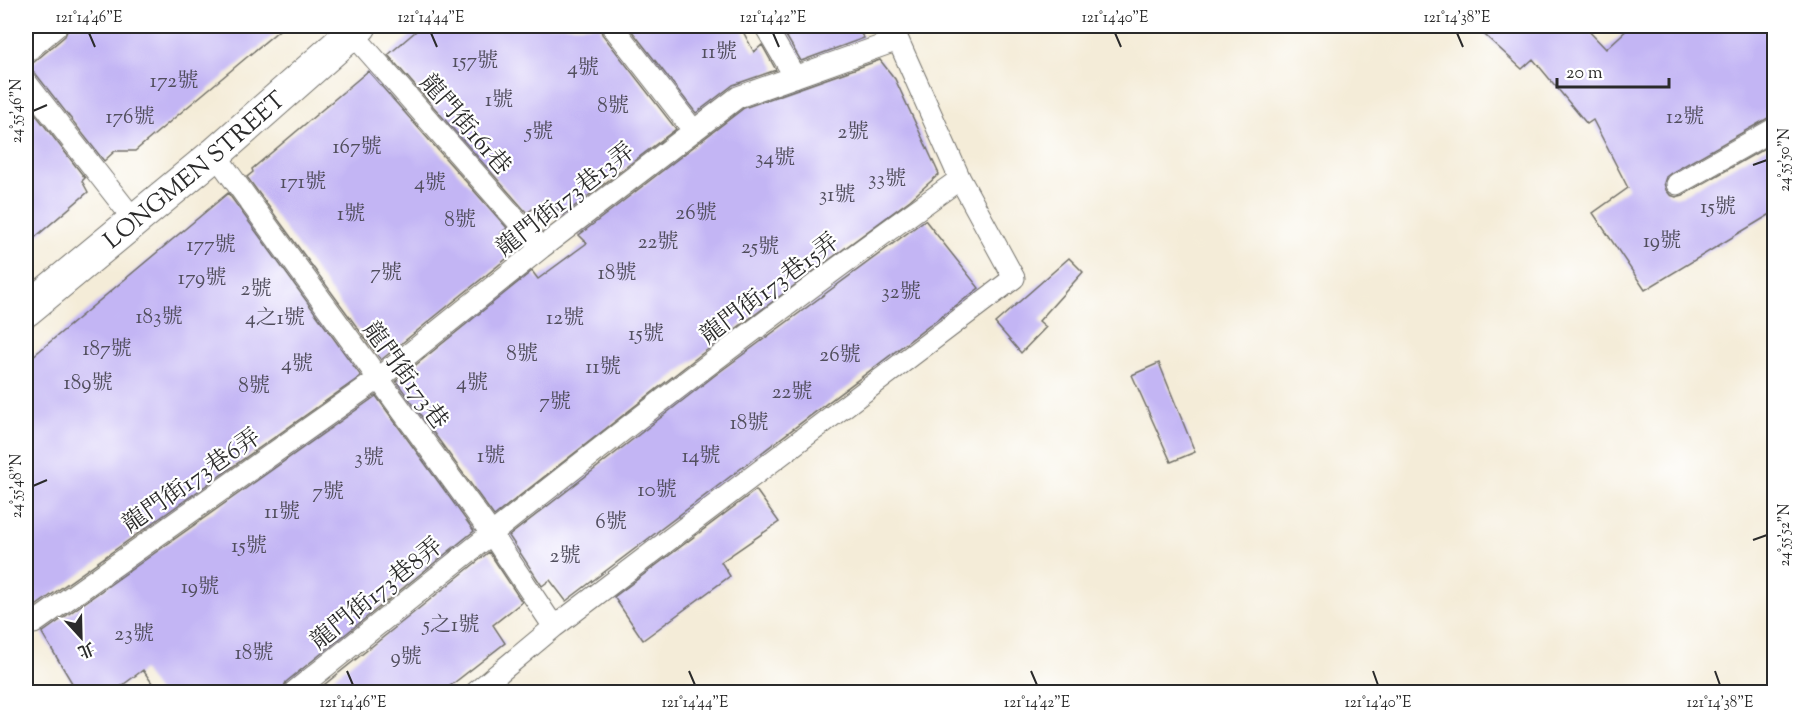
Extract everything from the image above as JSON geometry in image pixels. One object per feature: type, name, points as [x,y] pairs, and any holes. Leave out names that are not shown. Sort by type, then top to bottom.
[{"type":"street","name":"LONGMEN STREET","points":[[26,310],[215,154],[356,29]]},
{"type":"lane","points":[[26,52],[57,26]]},
{"type":"lane","points":[[612,26],[694,131]]},
{"type":"lane","points":[[765,26],[795,77]]},
{"type":"lane","name":"龍門街161巷","points":[[356,29],[541,248]]},
{"type":"lane","name":"龍門街173巷13弄","points":[[378,379],[541,248],[738,97],[898,40],[960,179]]},
{"type":"lane","points":[[26,82],[135,221]]},
{"type":"lane","points":[[1677,184],[1774,129]]},
{"type":"lane","name":"龍門街173巷","points":[[215,154],[491,533],[554,627]]},
{"type":"lane","points":[[476,693],[554,627],[1014,278],[960,179]]},
{"type":"lane","name":"龍門街173巷15弄","points":[[491,533],[865,247],[960,179]]},
{"type":"lane","name":"龍門街173巷6弄","points":[[34,623],[378,379]]},
{"type":"lane","name":"龍門街173巷8弄","points":[[294,693],[491,533]]},
{"type":"building","points":[[69,26],[284,26],[135,151],[115,151],[104,161],[36,74],[26,69],[26,64],[34,62],[65,36]]},
{"type":"building","points":[[422,26],[600,26],[602,34],[676,129],[563,215],[547,198],[527,213],[388,55]]},
{"type":"building","points":[[628,26],[740,26],[754,52],[762,45],[776,70],[733,85],[696,113]]},
{"type":"building","points":[[786,26],[855,26],[864,38],[801,61],[782,29]]},
{"type":"building","points":[[1475,26],[1584,26],[1606,49],[1631,26],[1774,26],[1774,116],[1671,173],[1666,177],[1664,183],[1670,195],[1676,197],[1683,195],[1774,143],[1774,212],[1645,290],[1593,213],[1628,188],[1593,120],[1587,124],[1533,59],[1522,69]]},
{"type":"building","points":[[880,60],[895,79],[939,174],[910,200],[699,356],[494,516],[396,381],[532,271],[538,279],[587,243],[579,235],[744,108]]},
{"type":"building","points":[[368,71],[507,228],[501,233],[516,251],[381,360],[247,177],[253,172],[252,169]]},
{"type":"building","points":[[26,102],[85,178],[82,181],[88,192],[26,245]]},
{"type":"building","points":[[228,193],[361,376],[27,612],[26,362]]},
{"type":"building","points":[[925,220],[979,288],[566,601],[550,580],[542,586],[509,536],[714,376]]},
{"type":"building","points":[[1069,258],[1083,272],[1039,321],[1046,327],[1021,353],[995,323]]},
{"type":"building","points":[[1159,363],[1195,452],[1171,462],[1132,375]]},
{"type":"building","points":[[376,396],[474,531],[286,682],[281,693],[159,693],[143,670],[112,693],[78,693],[42,633]]},
{"type":"building","points":[[756,490],[779,522],[721,562],[730,576],[643,640],[614,597]]},
{"type":"building","points":[[489,552],[522,602],[493,625],[505,643],[441,693],[314,693]]}]
